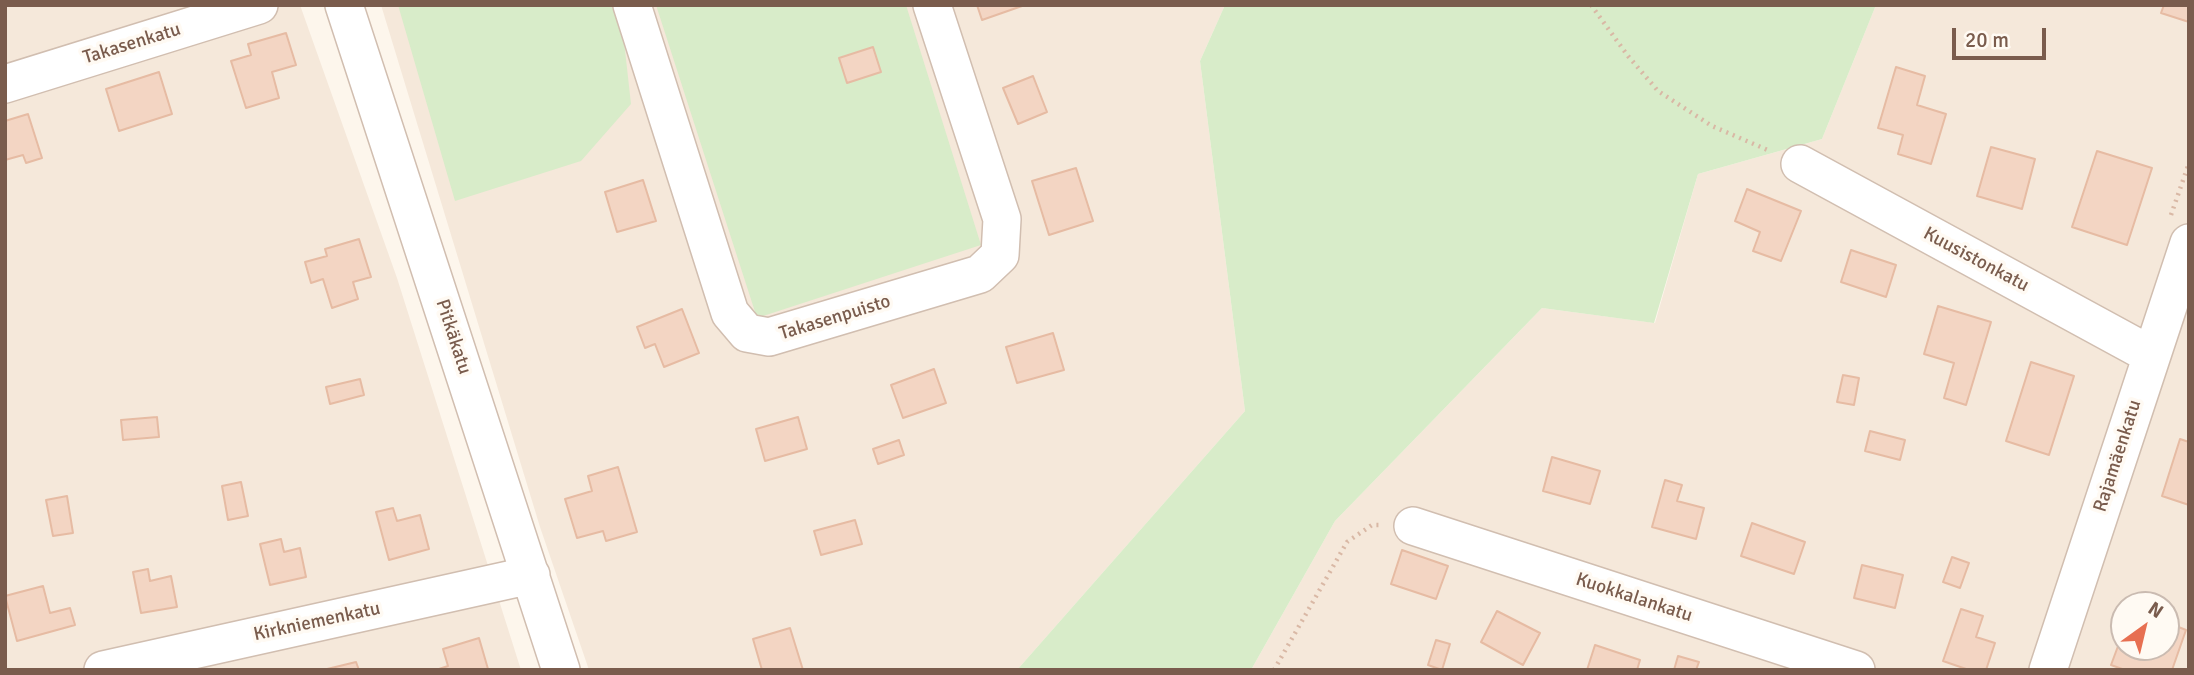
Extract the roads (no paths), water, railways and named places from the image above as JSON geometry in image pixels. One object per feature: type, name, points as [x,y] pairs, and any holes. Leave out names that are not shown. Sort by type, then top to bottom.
[{"type":"street","name":"Takasenkatu","points":[[5,84],[259,5]]},
{"type":"street","name":"Pitkäkatu","points":[[344,5],[561,670]]},
{"type":"street","name":"Takasenpuisto","points":[[632,5],[730,313],[747,333],[769,337],[980,274],[1000,255],[1002,219],[932,5]]},
{"type":"street","name":"Kuusistonkatu","points":[[1800,164],[2151,355]]},
{"type":"street","name":"Rajamäenkatu","points":[[2048,670],[2189,243]]},
{"type":"street","name":"Kuokkalankatu","points":[[1413,526],[1856,670]]},
{"type":"street","name":"Kirkniemenkatu","points":[[103,670],[531,575]]}]
